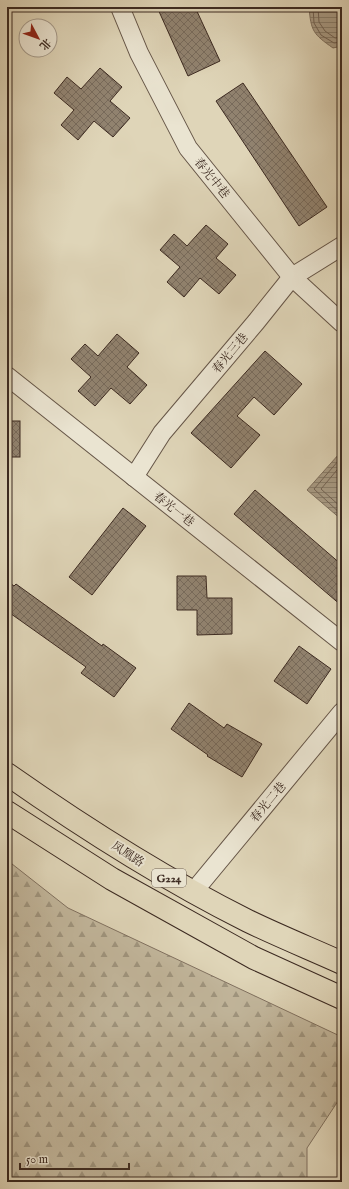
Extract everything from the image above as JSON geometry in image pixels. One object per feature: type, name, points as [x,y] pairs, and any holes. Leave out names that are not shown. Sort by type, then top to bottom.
[{"type":"highway","name":"凤凰路","points":[[7,774],[148,866],[248,921],[342,963]]},
{"type":"highway","name":"G224","points":[[7,812],[112,879],[254,958],[342,998]]},
{"type":"street","name":"春光中巷","points":[[120,7],[139,54],[188,148],[292,277],[342,323]]},
{"type":"street","name":"春光三巷","points":[[134,477],[162,433],[292,277],[342,246]]},
{"type":"street","name":"春光一巷","points":[[7,376],[342,642]]},
{"type":"street","name":"春光二巷","points":[[194,891],[342,712]]},
{"type":"green space","points":[[7,860],[68,908],[342,1037],[342,1095],[307,1148],[307,1182],[7,1182]]},
{"type":"water","points":[[309,7],[342,7],[342,46],[333,48],[317,35],[312,27]]},
{"type":"water","points":[[339,454],[342,456],[342,520],[307,490]]},
{"type":"building","points":[[157,7],[195,7],[220,61],[188,76]]},
{"type":"building","points":[[100,68],[122,87],[110,101],[130,118],[113,137],[94,121],[78,140],[61,125],[74,110],[54,93],[67,77],[81,89]]},
{"type":"building","points":[[243,83],[327,207],[299,226],[216,101]]},
{"type":"building","points":[[206,225],[228,244],[216,258],[236,275],[219,294],[200,278],[184,297],[167,282],[180,267],[160,250],[174,234],[187,246]]},
{"type":"building","points":[[117,334],[139,353],[127,367],[147,385],[130,404],[111,388],[95,406],[78,391],[91,377],[71,359],[85,344],[98,356]]},
{"type":"building","points":[[265,351],[302,384],[274,415],[254,397],[237,416],[260,435],[231,468],[191,433]]},
{"type":"building","points":[[7,421],[20,421],[20,457],[7,457]]},
{"type":"building","points":[[255,490],[342,565],[342,606],[234,514]]},
{"type":"building","points":[[123,508],[146,526],[92,595],[69,577]]},
{"type":"building","points":[[177,576],[206,576],[207,598],[232,598],[232,634],[197,635],[197,610],[177,610]]},
{"type":"building","points":[[7,581],[14,586],[16,584],[102,646],[103,644],[136,668],[114,697],[81,673],[86,667],[7,611]]},
{"type":"building","points":[[299,646],[331,669],[307,704],[274,681]]},
{"type":"building","points":[[189,703],[224,728],[227,724],[262,744],[242,777],[207,756],[208,755],[171,729]]}]
